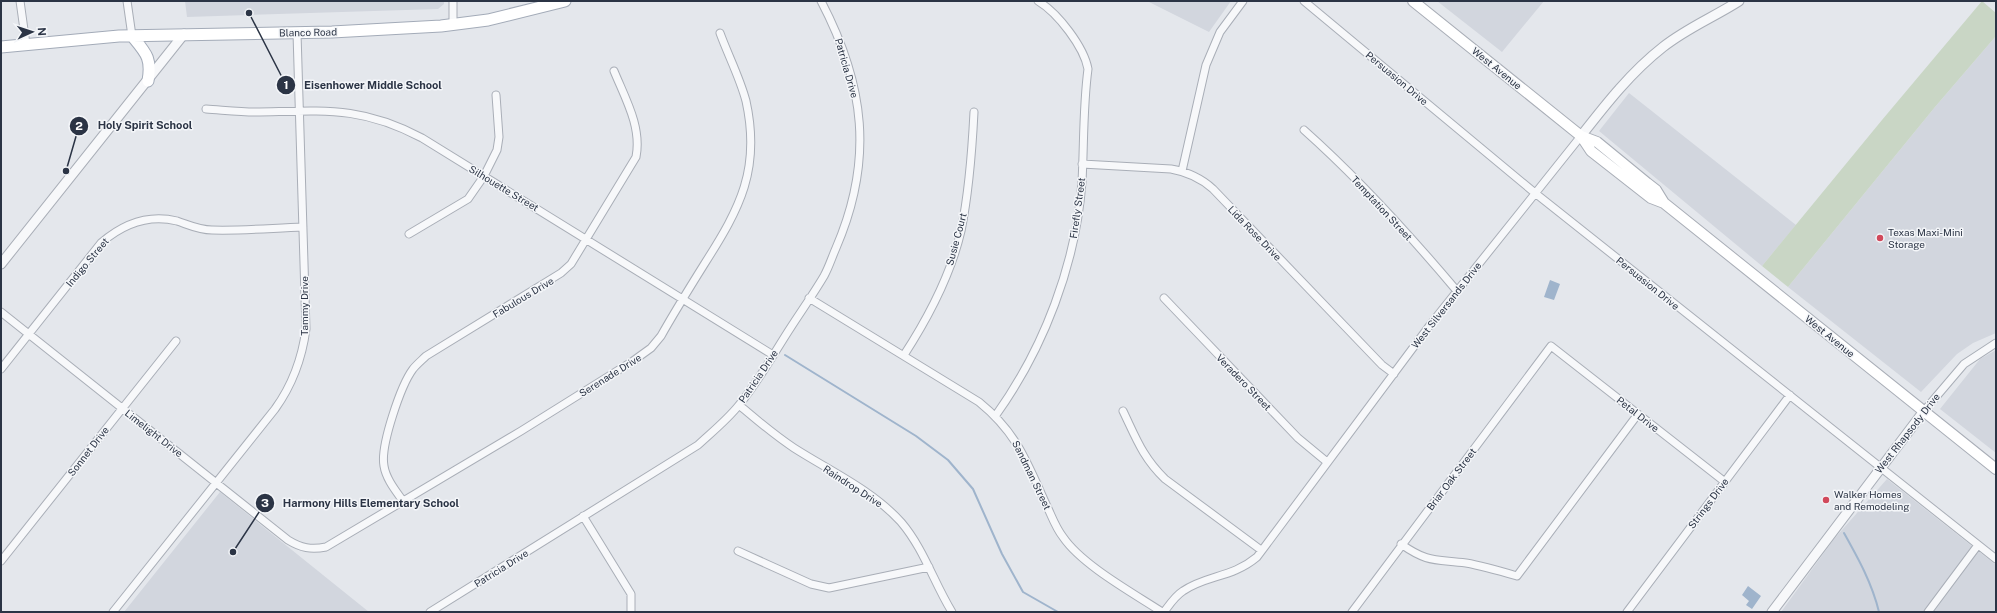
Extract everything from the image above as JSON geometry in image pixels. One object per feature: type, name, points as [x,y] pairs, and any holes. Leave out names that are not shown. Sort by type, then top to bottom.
[{"type":"main road","name":"Blanco Road","points":[[1,47],[95,37],[184,34],[297,33],[383,30],[453,25],[488,20],[565,1]]},
{"type":"main road","name":"West Avenue","points":[[1413,1],[1581,136],[1597,142],[1656,190],[1664,203],[1996,469]]},
{"type":"main road","points":[[132,36],[147,54],[150,70],[148,81]]},
{"type":"street","points":[[20,1],[26,44]]},
{"type":"street","points":[[127,1],[132,36]]},
{"type":"street","points":[[453,1],[453,25]]},
{"type":"street","name":"Patricia Drive","points":[[430,612],[698,445],[739,405],[773,355],[824,275],[846,225],[855,195],[860,166],[860,143],[855,93],[841,43],[821,1]]},
{"type":"street","name":"Firefly Street","points":[[996,415],[1009,397],[1044,332],[1057,297],[1071,250],[1080,202],[1088,69],[1083,53],[1060,20],[1038,1]]},
{"type":"street","points":[[1182,171],[1206,65],[1220,32],[1243,1]]},
{"type":"street","name":"Persuasion Drive","points":[[1304,1],[1535,193],[1996,559]]},
{"type":"street","name":"West Silversands Drive","points":[[1163,612],[1182,591],[1247,565],[1261,550],[1457,291],[1617,91],[1638,68],[1664,47],[1691,28],[1739,1]]},
{"type":"street","name":"Tammy Drive","points":[[114,612],[275,409],[291,384],[297,371],[306,329],[297,33]]},
{"type":"street","name":"Serenade Drive","points":[[310,549],[326,547],[334,544],[633,361],[654,344],[738,208],[748,175],[750,132],[745,99],[720,33]]},
{"type":"street","points":[[1,264],[184,34]]},
{"type":"street","name":"Fabulous Drive","points":[[403,501],[388,477],[384,467],[383,455],[386,438],[407,380],[413,369],[426,356],[561,273],[571,264],[636,157],[638,146],[635,124],[614,71]]},
{"type":"street","points":[[409,234],[468,199],[484,176],[497,150],[499,137],[496,95]]},
{"type":"street","name":"Silhouette Street","points":[[206,109],[253,112],[339,111],[353,113],[398,126],[484,176],[773,355]]},
{"type":"street","name":"Susie Court","points":[[904,355],[915,338],[942,285],[960,232],[968,190],[974,112]]},
{"type":"street","name":"Temptation Street","points":[[1304,130],[1329,152],[1425,253],[1457,291]]},
{"type":"street","name":"Lida Rose Drive","points":[[1082,164],[1182,171],[1197,176],[1208,184],[1382,365],[1394,374]]},
{"type":"street","name":"Indigo Street","points":[[1,369],[101,242],[114,232],[128,225],[144,220],[160,219],[176,221],[207,230],[303,227]]},
{"type":"street","name":"Sandman Street","points":[[809,298],[904,355],[979,402],[996,415],[1008,429],[1023,452],[1057,528],[1068,545],[1085,561],[1163,612]]},
{"type":"street","name":"Veradero Street","points":[[1164,298],[1298,438],[1327,462]]},
{"type":"street","name":"Limelight Drive","points":[[1,312],[217,482],[288,540],[298,547],[310,549]]},
{"type":"street","name":"Sonnet Drive","points":[[1,560],[176,341]]},
{"type":"street","name":"West Rhapsody Drive","points":[[1772,612],[1924,411],[1964,364],[1996,343]]},
{"type":"street","name":"Petal Drive","points":[[1551,346],[1725,482]]},
{"type":"street","name":"Briar Oak Street","points":[[1352,612],[1401,544],[1551,346]]},
{"type":"street","name":"Strings Drive","points":[[1627,612],[1790,395]]},
{"type":"street","name":"Raindrop Drive","points":[[739,405],[793,448],[881,503],[902,523],[929,567],[952,612]]},
{"type":"street","points":[[1123,411],[1142,453],[1152,467],[1261,550]]},
{"type":"street","points":[[1401,544],[1417,555],[1431,560],[1465,563],[1517,576],[1638,414]]},
{"type":"street","points":[[583,516],[631,594],[631,612]]},
{"type":"street","points":[[1928,612],[1978,545]]},
{"type":"street","points":[[738,551],[811,584],[829,588],[929,567]]},
{"type":"shaded area","points":[[185,1],[444,1],[444,4],[438,9],[187,17]]},
{"type":"shaded area","points":[[1147,1],[1231,1],[1209,32]]},
{"type":"shaded area","points":[[1437,1],[1544,1],[1502,52]]},
{"type":"shaded area","points":[[1996,36],[1996,333],[1973,343],[1957,354],[1921,392],[1788,287],[1935,107]]},
{"type":"shaded area","points":[[1629,93],[1796,225],[1762,266],[1599,131]]},
{"type":"shaded area","points":[[1996,350],[1996,453],[1940,409],[1980,359]]},
{"type":"shaded area","points":[[1887,479],[1996,565],[1996,612],[1781,612],[1834,539]]},
{"type":"shaded area","points":[[220,492],[369,612],[124,612]]},
{"type":"green space","points":[[1982,1],[1996,13],[1996,36],[1935,107],[1788,287],[1762,266]]},
{"type":"water","points":[[1550,280],[1560,284],[1554,300],[1544,297]]},
{"type":"water","points":[[1748,586],[1761,596],[1752,609],[1746,605],[1749,601],[1742,595]]},
{"type":"waterway","points":[[785,355],[916,436],[948,460],[973,489],[1002,554],[1023,592],[1058,612]]},
{"type":"waterway","points":[[1844,533],[1869,581],[1879,612]]},
{"type":"place","name":"Eisenhower Middle School","points":[[249,13]]},
{"type":"place","name":"Holy Spirit School","points":[[66,171]]},
{"type":"place","name":"Texas Maxi-Mini Storage","points":[[1880,238]]},
{"type":"place","name":"Walker Homes and Remodeling","points":[[1826,500]]},
{"type":"place","name":"Harmony Hills Elementary School","points":[[233,552]]}]
